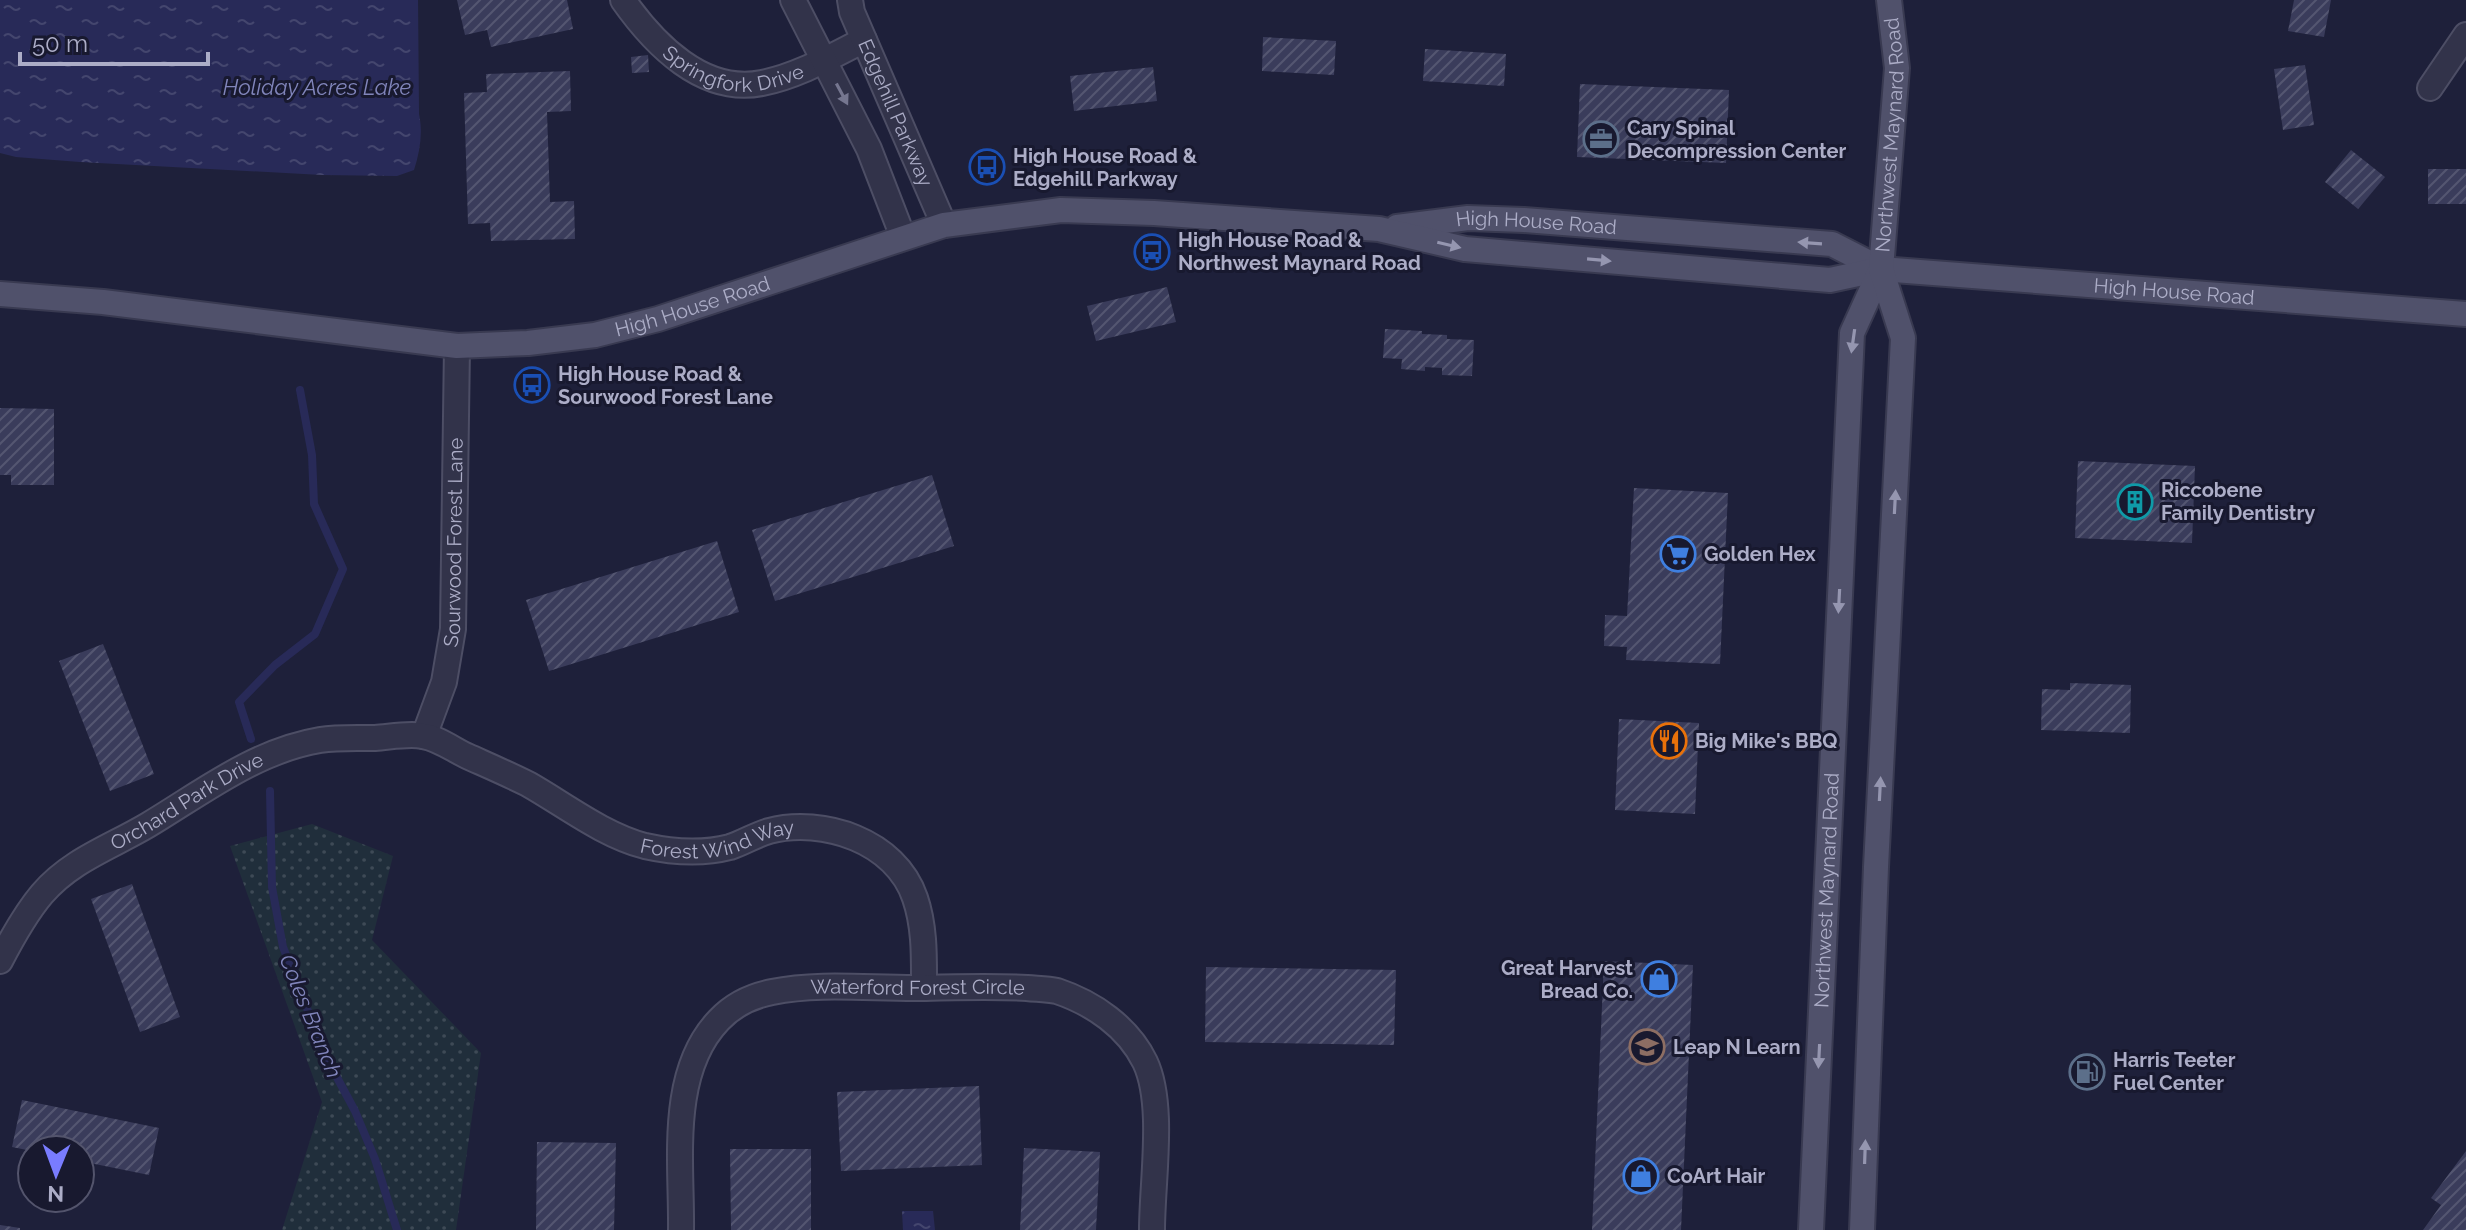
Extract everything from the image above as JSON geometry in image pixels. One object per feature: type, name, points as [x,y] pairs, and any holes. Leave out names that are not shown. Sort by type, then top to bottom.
[{"type":"main road","name":"Northwest Maynard Road","points":[[1811,1230],[1852,333],[1881,269],[1897,68],[1889,0]]},
{"type":"main road","name":"High House Road","points":[[0,294],[103,302],[457,346],[528,343],[595,335],[658,319],[944,225],[1061,210],[1154,213],[1379,229],[1465,249],[1800,278],[1830,280],[1881,269],[2466,314]]},
{"type":"main road","name":"High House Road","points":[[1379,229],[1468,218],[1832,244],[1881,269]]},
{"type":"main road","name":"Northwest Maynard Road","points":[[1862,1230],[1876,867],[1903,338],[1881,269]]},
{"type":"street","name":"Springfork Drive","points":[[623,0],[645,31],[671,56],[708,76],[742,85],[763,83],[824,60],[864,40]]},
{"type":"street","name":"Edgehill Parkway","points":[[793,0],[869,149],[903,237]]},
{"type":"street","name":"Edgehill Parkway","points":[[850,0],[864,40],[944,225]]},
{"type":"street","points":[[2430,88],[2466,35]]},
{"type":"street","name":"Sourwood Forest Lane","points":[[424,736],[444,682],[453,629],[457,346]]},
{"type":"street","name":"Orchard Park Drive","points":[[0,961],[14,934],[43,893],[62,875],[84,858],[146,826],[203,788],[266,756],[307,743],[424,736]]},
{"type":"street","name":"Forest Wind Way","points":[[424,736],[526,783],[566,808],[642,845],[672,851],[696,851],[729,847],[770,831],[808,827],[835,830],[868,843],[902,874],[915,896],[924,948],[924,988]]},
{"type":"street","name":"Waterford Forest Circle","points":[[681,1230],[682,1112],[687,1080],[701,1045],[719,1019],[747,999],[807,987],[983,986],[1053,990],[1086,1002],[1107,1016],[1129,1038],[1145,1061],[1157,1099],[1152,1230]]},
{"type":"shaded area","points":[[312,824],[393,856],[372,940],[481,1053],[456,1230],[282,1230],[322,1102],[230,846]]},
{"type":"water","name":"Holiday Acres Lake","points":[[0,0],[418,0],[421,135],[414,170],[397,176],[322,175],[80,162],[0,153]]},
{"type":"water","points":[[902,1211],[933,1211],[935,1230],[903,1230]]},
{"type":"building","points":[[457,0],[567,0],[573,29],[491,47],[487,30],[465,35]]},
{"type":"building","points":[[2294,0],[2331,0],[2324,37],[2288,31]]},
{"type":"building","points":[[1263,37],[1336,41],[1334,75],[1262,71]]},
{"type":"building","points":[[1425,49],[1506,54],[1504,86],[1423,81]]},
{"type":"building","points":[[648,55],[649,72],[632,73],[631,57]]},
{"type":"building","points":[[2305,65],[2314,125],[2283,130],[2274,69]]},
{"type":"building","points":[[1153,67],[1157,101],[1074,111],[1070,76]]},
{"type":"building","points":[[570,71],[571,111],[547,112],[550,202],[574,201],[575,239],[491,241],[490,223],[468,224],[464,93],[487,92],[486,74]]},
{"type":"building","points":[[1580,84],[1729,90],[1726,163],[1577,157]]},
{"type":"building","points":[[2351,150],[2385,177],[2358,209],[2325,182]]},
{"type":"building","points":[[2428,169],[2466,169],[2466,204],[2428,204]]},
{"type":"building","points":[[1167,287],[1176,322],[1096,341],[1087,306]]},
{"type":"building","points":[[1385,329],[1422,331],[1422,334],[1447,335],[1447,339],[1474,340],[1472,376],[1442,375],[1442,368],[1425,367],[1425,371],[1401,369],[1402,359],[1383,358]]},
{"type":"building","points":[[0,408],[54,409],[54,485],[11,485],[11,475],[0,475]]},
{"type":"building","name":"Riccobene Family Dentistry","points":[[2078,461],[2195,466],[2192,543],[2075,538]]},
{"type":"building","points":[[932,475],[954,546],[775,601],[752,530]]},
{"type":"building","name":"Golden Hex","points":[[1634,488],[1728,493],[1720,664],[1626,660],[1627,647],[1604,646],[1605,615],[1627,616]]},
{"type":"building","points":[[717,541],[739,612],[549,671],[526,600]]},
{"type":"building","points":[[103,644],[154,774],[110,791],[59,661]]},
{"type":"building","points":[[2070,683],[2131,685],[2130,733],[2041,730],[2042,689],[2070,690]]},
{"type":"building","points":[[1619,719],[1699,723],[1695,814],[1615,810]]},
{"type":"building","points":[[132,884],[180,1017],[140,1032],[91,899]]},
{"type":"building","points":[[1604,961],[1693,965],[1681,1230],[1592,1230]]},
{"type":"building","points":[[1206,967],[1396,970],[1394,1045],[1205,1042]]},
{"type":"building","points":[[979,1086],[982,1165],[841,1171],[837,1092]]},
{"type":"building","points":[[22,1100],[159,1128],[149,1175],[96,1164],[96,1134],[16,1134],[16,1148],[12,1147]]},
{"type":"building","points":[[537,1142],[616,1143],[614,1230],[536,1230]]},
{"type":"building","points":[[1024,1148],[1100,1152],[1096,1230],[1020,1230]]},
{"type":"building","points":[[730,1149],[811,1149],[811,1230],[731,1230]]},
{"type":"building","points":[[2466,1151],[2466,1230],[2423,1230],[2441,1205],[2431,1198]]},
{"type":"building","points":[[0,1225],[20,1228],[20,1230],[0,1230]]},
{"type":"waterway","name":"Coles Branch","points":[[251,739],[239,702],[275,665],[315,634],[343,569],[314,504],[312,455],[300,390]]},
{"type":"waterway","name":"Coles Branch","points":[[270,791],[272,887],[283,947],[326,1057],[355,1111],[375,1159],[397,1230]]},
{"type":"place","name":"Cary Spinal Decompression Center","points":[[1601,139]]},
{"type":"place","name":"High House Road & Edgehill Parkway","points":[[987,167]]},
{"type":"place","name":"High House Road & Northwest Maynard Road","points":[[1152,252]]},
{"type":"place","name":"High House Road & Sourwood Forest Lane","points":[[532,385]]},
{"type":"place","name":"Riccobene Family Dentistry","points":[[2135,502]]},
{"type":"place","name":"Golden Hex","points":[[1678,554]]},
{"type":"place","name":"Big Mike's BBQ","points":[[1669,741]]},
{"type":"place","name":"Great Harvest Bread Co.","points":[[1659,979]]},
{"type":"place","name":"Leap N Learn","points":[[1647,1047]]},
{"type":"place","name":"Harris Teeter Fuel Center","points":[[2087,1072]]},
{"type":"place","name":"CoArt Hair","points":[[1641,1176]]}]
